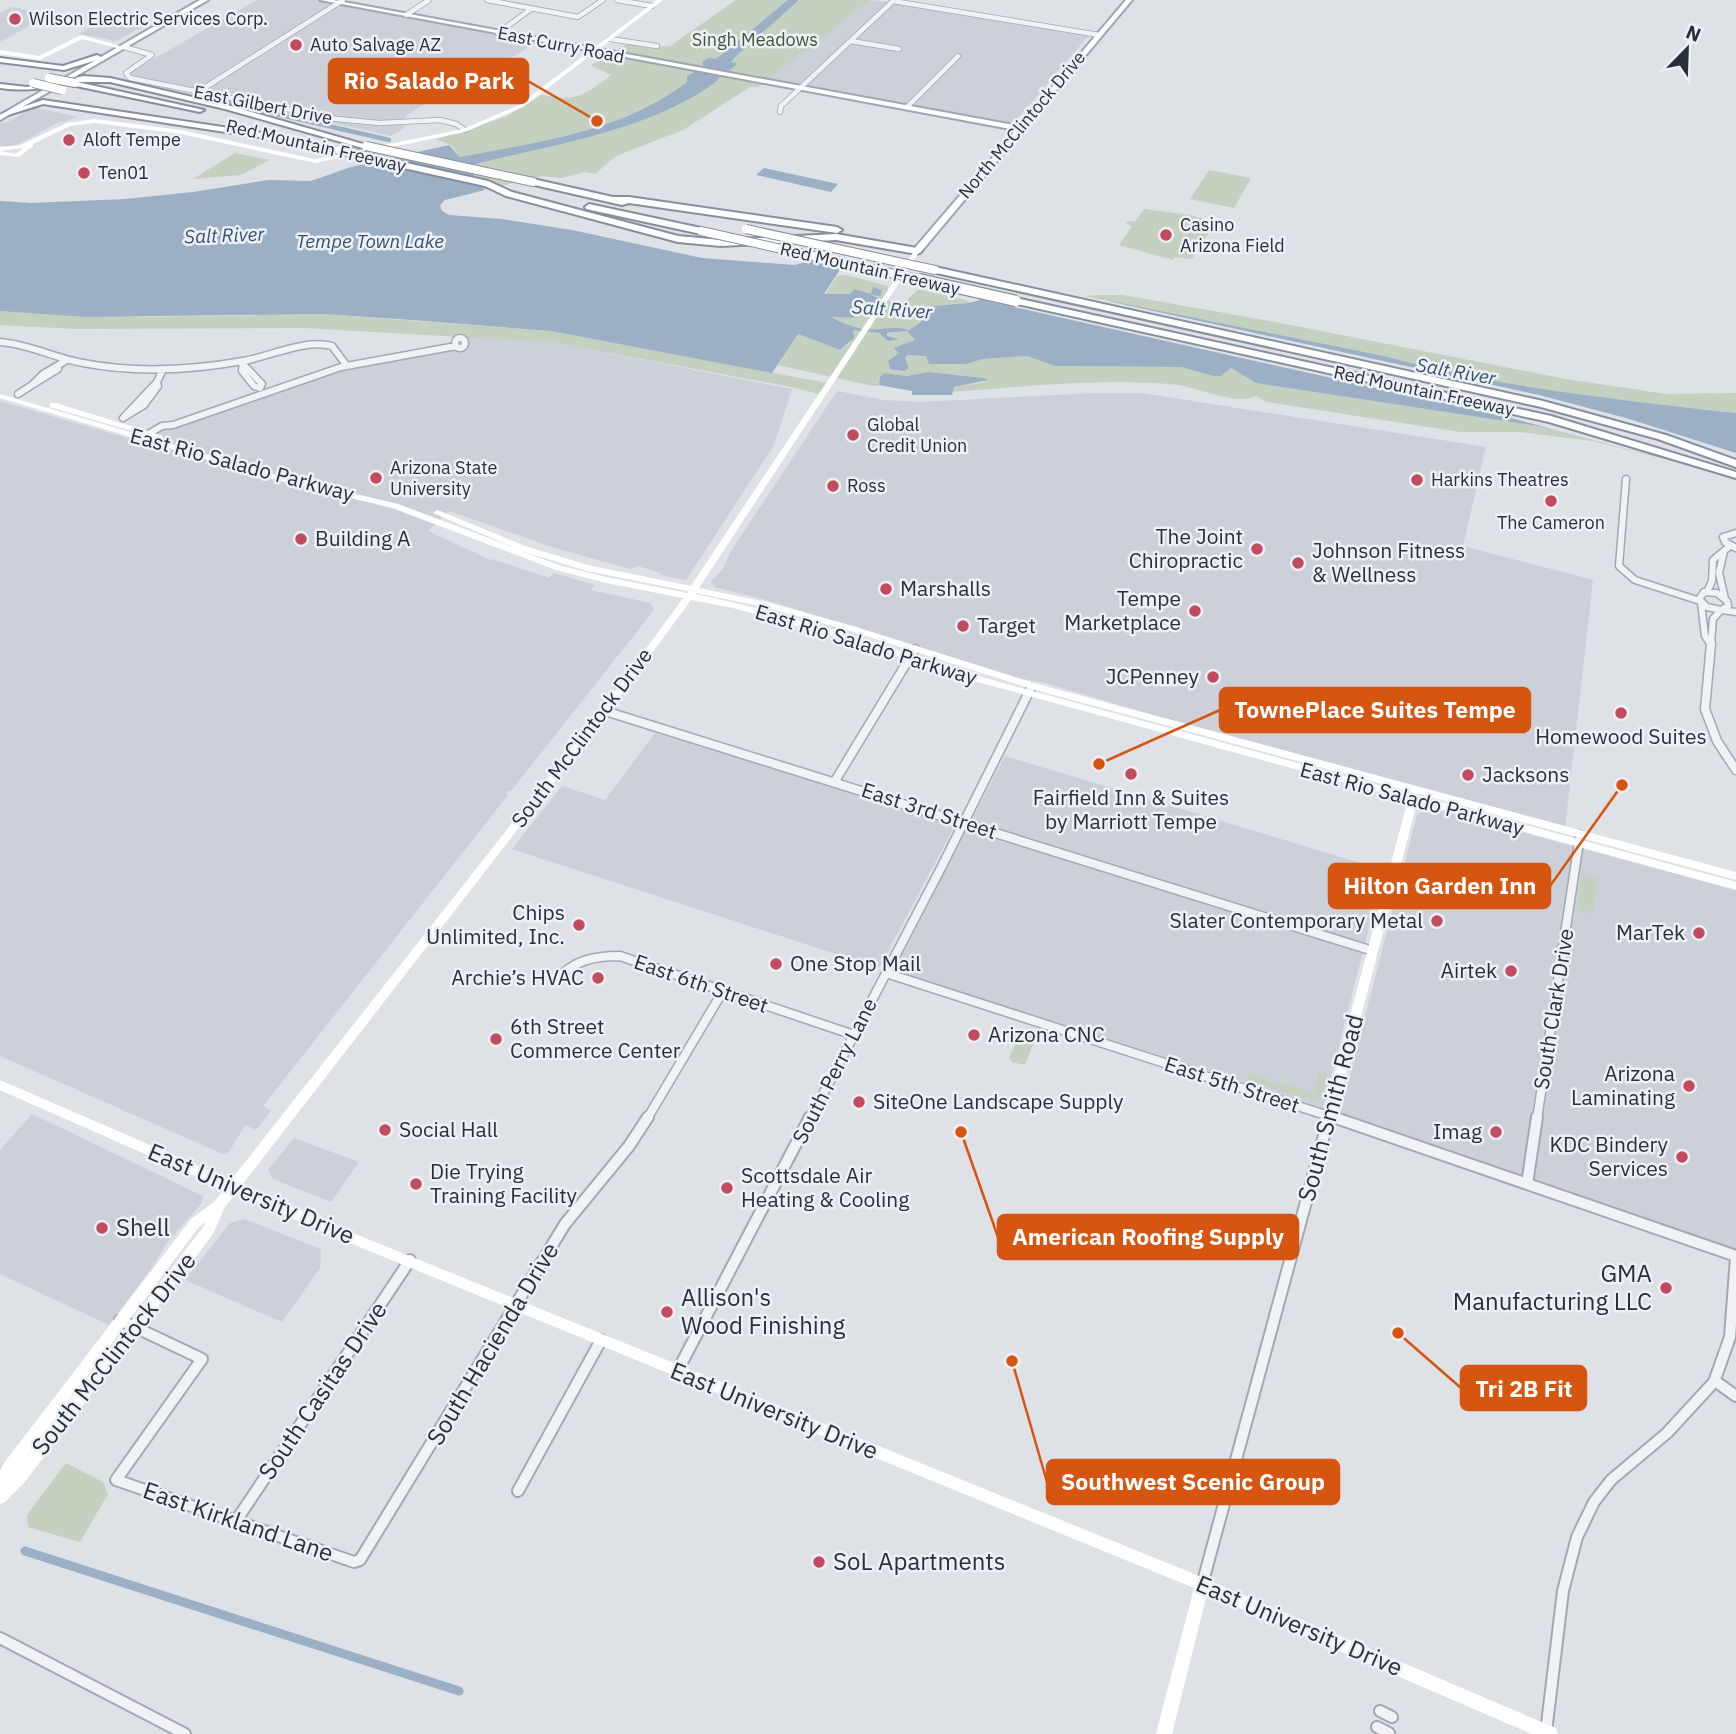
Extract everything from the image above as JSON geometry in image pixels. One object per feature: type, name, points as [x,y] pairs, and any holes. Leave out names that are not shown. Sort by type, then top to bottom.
[{"type":"highway","points":[[0,60],[43,67],[72,68],[103,58]]},
{"type":"highway","points":[[103,58],[88,72],[366,146]]},
{"type":"highway","points":[[43,67],[56,71],[56,83],[51,94],[53,100],[71,107]]},
{"type":"highway","name":"Red Mountain Freeway","points":[[0,68],[291,140],[485,183],[505,190],[1576,425],[1736,478]]},
{"type":"highway","points":[[1,83],[27,89],[89,78],[110,80]]},
{"type":"highway","points":[[1,83],[24,93],[17,102]]},
{"type":"highway","name":"Red Mountain Freeway","points":[[1,83],[56,83],[366,146],[1524,399],[1682,443],[1736,464]]},
{"type":"highway","points":[[3,114],[39,102],[291,140]]},
{"type":"highway","points":[[505,190],[678,239],[721,243],[836,237],[917,252]]},
{"type":"highway","points":[[613,200],[804,225],[917,252]]},
{"type":"highway","points":[[1682,443],[1736,458]]},
{"type":"main road","points":[[3,114],[17,102],[103,58],[196,0]]},
{"type":"main road","points":[[120,46],[205,0]]},
{"type":"main road","name":"East Curry Road","points":[[323,0],[341,1],[1019,128]]},
{"type":"main road","points":[[2,152],[39,139],[69,124],[105,121],[181,132],[309,160],[328,160],[465,130],[522,106],[660,0]]},
{"type":"main road","name":"North McClintock Drive","points":[[917,252],[1129,0]]},
{"type":"main road","name":"East Gilbert Drive","points":[[0,52],[40,58],[81,37],[120,46]]},
{"type":"main road","points":[[3,114],[56,83]]},
{"type":"main road","points":[[2,152],[17,156],[39,139]]},
{"type":"main road","points":[[14,149],[25,150]]},
{"type":"main road","name":"South McClintock Drive","points":[[0,1485],[9,1468],[195,1223],[219,1205],[233,1188],[604,711],[692,592],[917,252]]},
{"type":"main road","name":"East Rio Salado Parkway","points":[[0,389],[280,471],[399,500],[522,548],[575,564],[692,592],[785,610],[913,654],[1031,690],[1414,798],[1736,876]]},
{"type":"main road","name":"East Rio Salado Parkway","points":[[0,396],[116,423],[275,477],[395,506],[559,568],[606,580],[692,592]]},
{"type":"main road","name":"South Smith Road","points":[[1329,1116],[1414,798]]},
{"type":"main road","name":"East Rio Salado Parkway","points":[[1580,840],[1736,886]]},
{"type":"main road","name":"East University Drive","points":[[0,1085],[233,1188],[1202,1585],[1548,1733]]},
{"type":"main road","name":"South McClintock Drive","points":[[0,1497],[19,1478],[209,1230],[219,1205]]},
{"type":"main road","name":"South Smith Road","points":[[1164,1734],[1202,1585]]},
{"type":"street","points":[[408,14],[429,0]]},
{"type":"street","points":[[487,0],[578,17],[603,0]]},
{"type":"street","points":[[617,0],[652,6]]},
{"type":"street","points":[[198,92],[341,1]]},
{"type":"street","points":[[780,113],[781,106],[893,1],[1099,35]]},
{"type":"street","points":[[500,31],[531,9]]},
{"type":"street","points":[[610,39],[657,46]]},
{"type":"street","points":[[851,41],[900,49]]},
{"type":"street","name":"East Gilbert Drive","points":[[120,46],[152,55],[126,73],[127,77],[337,119],[379,123],[440,120],[456,124],[465,130]]},
{"type":"street","points":[[907,107],[958,56]]},
{"type":"street","points":[[0,342],[18,343],[67,360],[121,368],[163,369],[244,364],[319,342],[332,346],[347,366]]},
{"type":"street","points":[[150,433],[162,426],[173,425],[262,390],[347,366],[456,346]]},
{"type":"street","points":[[18,394],[32,385],[33,381],[67,360]]},
{"type":"street","points":[[244,364],[262,384],[262,390]]},
{"type":"street","points":[[116,423],[157,382],[163,369]]},
{"type":"street","points":[[1626,479],[1619,566],[1634,580],[1658,588],[1702,597],[1717,593],[1736,604]]},
{"type":"street","points":[[1730,548],[1723,540],[1724,535],[1736,533]]},
{"type":"street","points":[[1709,642],[1705,636],[1702,597],[1713,582],[1713,560],[1730,548]]},
{"type":"street","points":[[1730,548],[1720,573],[1728,606],[1713,619],[1713,638],[1709,642],[1704,696],[1707,718],[1717,741],[1736,770]]},
{"type":"street","points":[[1702,597],[1711,609],[1736,612]]},
{"type":"street","points":[[835,782],[913,654]]},
{"type":"street","name":"South Perry Lane","points":[[677,1371],[1031,690]]},
{"type":"street","name":"East 3rd Street","points":[[604,711],[1373,951]]},
{"type":"street","name":"South Clark Drive","points":[[1527,1184],[1580,840]]},
{"type":"street","name":"East 6th Street","points":[[556,980],[574,962],[598,955],[620,956],[851,1034]]},
{"type":"street","name":"East 5th Street","points":[[886,973],[1329,1116],[1736,1257]]},
{"type":"street","name":"South Hacienda Drive","points":[[360,1560],[579,1203],[622,1157],[638,1135],[723,991]]},
{"type":"street","name":"South Smith Road","points":[[1202,1585],[1329,1116]]},
{"type":"street","points":[[1548,1733],[1564,1593],[1573,1550],[1586,1515],[1604,1487],[1631,1460],[1667,1434],[1715,1381],[1726,1354],[1736,1257]]},
{"type":"street","name":"South Casitas Drive","points":[[236,1521],[410,1260]]},
{"type":"street","points":[[120,1320],[134,1327]]},
{"type":"street","name":"East Kirkland Lane","points":[[134,1327],[202,1359],[116,1480],[354,1562],[360,1560]]},
{"type":"street","points":[[518,1491],[601,1340]]},
{"type":"street","points":[[1715,1381],[1736,1396]]},
{"type":"street","points":[[0,1638],[185,1734]]},
{"type":"shaded area","points":[[257,0],[316,0],[539,41],[507,60],[478,70],[443,92],[406,116],[404,128],[391,136],[122,77]]},
{"type":"shaded area","points":[[871,0],[1089,35],[1013,124],[765,81]]},
{"type":"shaded area","points":[[11,7],[51,14],[0,42],[0,13]]},
{"type":"shaded area","points":[[108,17],[146,25],[116,41],[79,34]]},
{"type":"shaded area","points":[[33,107],[78,117],[55,124],[15,146],[0,146],[0,123],[8,122]]},
{"type":"shaded area","points":[[464,336],[550,342],[792,389],[774,445],[686,580],[660,575],[661,573],[638,566],[630,569],[555,548],[449,511],[428,531],[490,560],[549,578],[554,573],[595,585],[591,590],[651,603],[654,610],[511,791],[508,791],[508,795],[263,1106],[271,1111],[256,1130],[245,1125],[229,1152],[223,1154],[0,1056],[0,401],[141,442],[163,429],[341,367],[463,346],[467,343],[463,339]]},
{"type":"shaded area","name":"Tempe Marketplace","points":[[837,391],[884,400],[920,402],[1142,393],[1486,447],[1463,546],[1593,580],[1565,827],[1019,678],[766,600],[714,587],[711,581],[723,569],[731,551]]},
{"type":"shaded area","points":[[655,733],[949,822],[953,829],[879,968],[512,849],[562,786],[605,800]]},
{"type":"shaded area","points":[[1005,756],[1384,870],[1323,1108],[894,970]]},
{"type":"shaded area","points":[[1427,807],[1736,890],[1736,1249],[1340,1114],[1417,815]]},
{"type":"shaded area","points":[[32,1114],[203,1196],[201,1204],[167,1243],[109,1325],[0,1274],[0,1150]]},
{"type":"shaded area","points":[[294,1138],[359,1162],[331,1202],[273,1179],[268,1170]]},
{"type":"shaded area","points":[[244,1219],[321,1249],[320,1268],[282,1322],[185,1280],[230,1223]]},
{"type":"green space","name":"Singh Meadows","points":[[736,0],[871,0],[758,87],[750,87],[683,130],[616,156],[595,174],[585,172],[562,178],[541,176],[485,190],[452,146],[436,139],[505,117],[542,95],[563,98],[586,92],[611,75],[591,65],[629,43],[670,46]]},
{"type":"green space","points":[[235,153],[269,160],[241,175],[193,179]]},
{"type":"green space","points":[[1209,170],[1251,178],[1234,208],[1190,199]]},
{"type":"green space","name":"Casino Arizona Field","points":[[1144,209],[1191,215],[1215,223],[1192,259],[1175,257],[1173,260],[1119,245],[1132,226],[1126,224],[1128,221],[1135,222]]},
{"type":"green space","points":[[846,275],[888,286],[887,300],[903,304],[917,290],[973,302],[921,317],[921,322],[909,330],[859,328],[831,317],[848,318],[854,305],[874,306],[870,296],[875,296],[881,290],[871,294],[825,295],[837,276]]},
{"type":"green space","points":[[1123,295],[1291,325],[1566,379],[1666,394],[1736,393],[1736,413],[1515,385],[1116,302],[1069,297]]},
{"type":"green space","points":[[0,311],[146,317],[323,314],[551,331],[827,383],[819,394],[550,342],[304,328],[76,329],[0,325]]},
{"type":"green space","points":[[853,330],[896,337],[886,334],[907,331],[915,340],[893,348],[905,358],[908,355],[920,354],[967,364],[983,359],[1027,356],[1055,366],[1181,367],[1213,376],[1224,374],[1231,368],[1256,383],[1537,426],[1736,466],[1736,477],[1592,441],[1519,432],[1460,432],[1266,402],[1256,396],[1248,399],[1229,398],[1178,385],[1093,382],[951,392],[954,387],[985,382],[984,378],[929,372],[906,376],[884,373],[880,377],[879,385],[873,386],[777,365],[798,334],[840,350],[849,344]]},
{"type":"green space","points":[[1582,874],[1597,879],[1594,911],[1588,910],[1588,914],[1577,910]]},
{"type":"green space","points":[[1023,1029],[1034,1032],[1035,1039],[1025,1065],[1012,1062],[1009,1057]]},
{"type":"green space","points":[[1320,1072],[1327,1074],[1319,1098],[1314,1100],[1248,1079],[1249,1073],[1252,1073],[1278,1085],[1286,1084],[1313,1094]]},
{"type":"green space","points":[[66,1463],[103,1482],[108,1494],[80,1542],[28,1527],[27,1515]]},
{"type":"water","name":"Tempe Town Lake","points":[[788,0],[799,0],[736,56],[731,62],[737,63],[736,65],[709,87],[682,103],[623,127],[467,166],[485,190],[445,200],[440,205],[442,211],[449,215],[502,219],[572,230],[702,258],[795,265],[809,261],[841,268],[824,294],[850,294],[854,289],[871,294],[873,287],[882,290],[880,296],[871,295],[880,299],[874,306],[852,306],[859,312],[852,318],[831,317],[863,329],[909,330],[921,322],[921,317],[913,315],[916,310],[969,303],[1002,294],[1069,297],[1116,302],[1514,384],[1736,413],[1736,466],[1537,426],[1256,383],[1231,368],[1221,376],[1213,376],[1181,367],[1055,366],[1027,356],[983,359],[967,364],[929,364],[926,356],[908,355],[905,358],[909,368],[904,371],[890,369],[888,361],[899,353],[893,348],[915,340],[907,331],[887,333],[887,336],[899,339],[888,341],[879,333],[853,330],[854,338],[840,350],[798,334],[772,373],[551,331],[323,314],[87,317],[0,311],[0,201],[31,203],[125,199],[268,180],[311,181],[351,167],[449,145],[460,157],[578,133],[635,113],[662,99],[687,82],[687,76],[704,67],[702,62],[708,58],[716,59]]},
{"type":"water","points":[[764,168],[838,184],[831,192],[756,175]]},
{"type":"water","points":[[929,372],[988,380],[954,387],[952,395],[912,395],[912,391],[879,385],[880,377],[884,373],[907,376]]},
{"type":"pier","points":[[1001,291],[1071,293],[1539,395],[1626,418],[1736,453],[1736,470],[1634,451],[1515,419],[973,298]]},
{"type":"waterway","points":[[211,99],[389,140]]},
{"type":"waterway","points":[[25,1551],[459,1691]]},
{"type":"place","name":"Wilson Electric Services Corp.","points":[[15,19]]},
{"type":"place","name":"Auto Salvage AZ","points":[[296,45]]},
{"type":"place","name":"Rio Salado Park","points":[[597,121]]},
{"type":"place","name":"Aloft Tempe","points":[[69,140]]},
{"type":"place","name":"Ten01","points":[[84,173]]},
{"type":"place","name":"Casino Arizona Field","points":[[1166,235]]},
{"type":"place","name":"Global Credit Union","points":[[853,435]]},
{"type":"place","name":"Arizona State University","points":[[376,478]]},
{"type":"place","name":"Harkins Theatres","points":[[1417,480]]},
{"type":"place","name":"Ross","points":[[833,486]]},
{"type":"place","name":"The Cameron","points":[[1551,501]]},
{"type":"place","name":"Building A","points":[[301,539]]},
{"type":"place","name":"The Joint Chiropractic","points":[[1257,549]]},
{"type":"place","name":"Johnson Fitness & Wellness","points":[[1298,563]]},
{"type":"place","name":"Marshalls","points":[[886,589]]},
{"type":"place","name":"Tempe Marketplace","points":[[1195,611]]},
{"type":"place","name":"Target","points":[[963,626]]},
{"type":"place","name":"JCPenney","points":[[1213,677]]},
{"type":"place","name":"Homewood Suites","points":[[1621,713]]},
{"type":"place","name":"TownePlace Suites Tempe","points":[[1099,764]]},
{"type":"place","name":"Fairfield Inn & Suites by Marriott Tempe","points":[[1131,774]]},
{"type":"place","name":"Jacksons","points":[[1468,775]]},
{"type":"place","name":"Hilton Garden Inn","points":[[1622,785]]},
{"type":"place","name":"Slater Contemporary Metal","points":[[1437,921]]},
{"type":"place","name":"Chips Unlimited, Inc.","points":[[579,925]]},
{"type":"place","name":"MarTek","points":[[1699,933]]},
{"type":"place","name":"One Stop Mail","points":[[776,964]]},
{"type":"place","name":"Airtek","points":[[1511,971]]},
{"type":"place","name":"Archie’s HVAC","points":[[598,978]]},
{"type":"place","name":"Arizona CNC","points":[[974,1035]]},
{"type":"place","name":"6th Street Commerce Center","points":[[496,1039]]},
{"type":"place","name":"Arizona Laminating","points":[[1689,1086]]},
{"type":"place","name":"SiteOne Landscape Supply","points":[[859,1102]]},
{"type":"place","name":"Social Hall","points":[[385,1130]]},
{"type":"place","name":"American Roofing Supply","points":[[961,1132]]},
{"type":"place","name":"Imag","points":[[1496,1132]]},
{"type":"place","name":"KDC Bindery Services","points":[[1682,1157]]},
{"type":"place","name":"Die Trying Training Facility","points":[[416,1184]]},
{"type":"place","name":"Scottsdale Air Heating & Cooling","points":[[727,1188]]},
{"type":"place","name":"Shell","points":[[102,1228]]},
{"type":"place","name":"GMA Manufacturing LLC","points":[[1666,1288]]},
{"type":"place","name":"Allison's Wood Finishing","points":[[667,1312]]},
{"type":"place","name":"Tri 2B Fit","points":[[1398,1333]]},
{"type":"place","name":"Southwest Scenic Group","points":[[1012,1361]]},
{"type":"place","name":"SoL Apartments","points":[[819,1562]]},
{"type":"water label","name":"Salt River","points":[[224,235]]},
{"type":"water label","name":"Salt River","points":[[892,309]]},
{"type":"water label","name":"Salt River","points":[[1456,371]]}]
